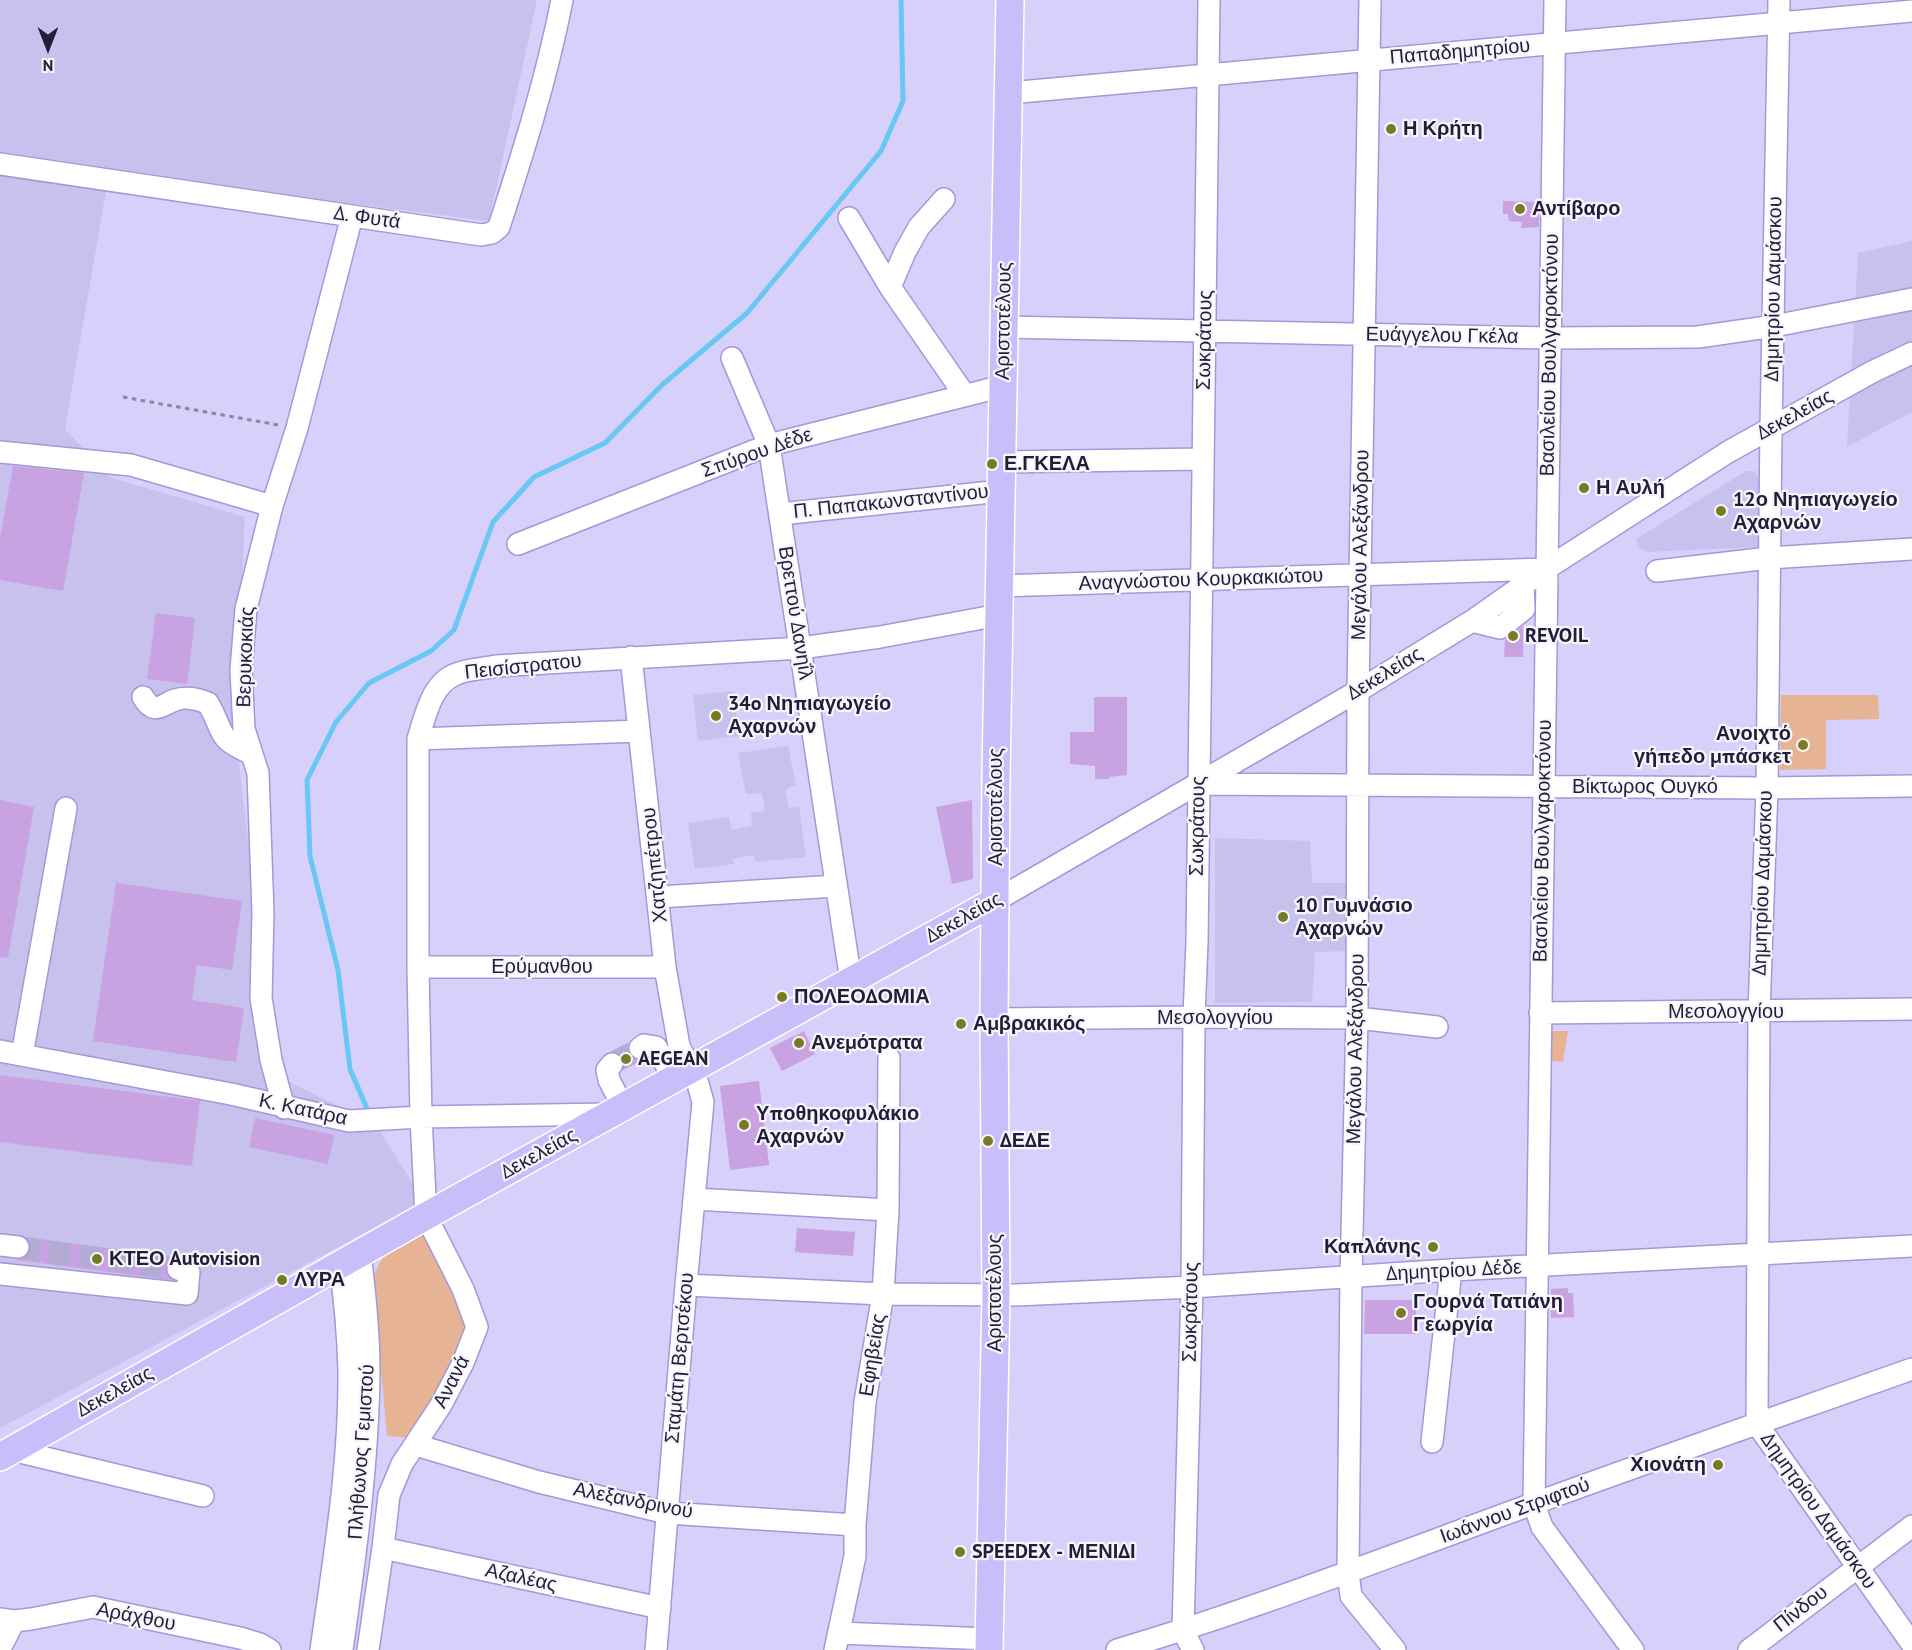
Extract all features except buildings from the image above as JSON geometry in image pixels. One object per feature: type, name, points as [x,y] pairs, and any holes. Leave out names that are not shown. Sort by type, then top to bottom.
[{"type":"main road","name":"Αριστοτέλους","points":[[989,1645],[996,1295],[994,1019],[999,586],[1010,0]]},
{"type":"main road","name":"Δεκελείας","points":[[6,1453],[426,1216],[996,901]]},
{"type":"street","name":"Δ. Φυτά","points":[[0,164],[481,235],[492,232],[499,227],[534,114],[562,0]]},
{"type":"street","name":"Σωκράτους","points":[[1193,1650],[1183,1630],[1192,1287],[1209,0]]},
{"type":"street","name":"Μεγάλου Αλεξάνδρου","points":[[1370,0],[1366,334],[1358,691],[1357,1018],[1348,1573],[1351,1596],[1395,1650]]},
{"type":"street","name":"Βασιλείου Βουλγαροκτόνου","points":[[1555,0],[1534,1504],[1542,1527],[1633,1650]]},
{"type":"street","name":"Δημητρίου Δαμάσκου","points":[[1779,0],[1767,788],[1759,1012],[1756,1254],[1757,1424],[1912,1644]]},
{"type":"street","name":"Παπαδημητρίου","points":[[1009,93],[1779,25],[1912,11]]},
{"type":"street","points":[[890,287],[904,252],[919,227],[944,200]]},
{"type":"street","name":"Βερυκοκιάς","points":[[284,1108],[271,1060],[261,998],[263,913],[258,773],[244,729],[241,670],[246,609],[272,506],[297,428],[352,216]]},
{"type":"street","points":[[849,218],[890,287],[964,394]]},
{"type":"street","name":"Ευάγγελου Γκέλα","points":[[1004,327],[1550,338],[1698,337],[1774,326],[1912,299]]},
{"type":"street","name":"Δεκελείας","points":[[996,901],[1358,691],[1472,621],[1546,569],[1728,452],[1872,372],[1912,353]]},
{"type":"street","name":"Βρεττού Δανηΐλ","points":[[732,358],[769,445],[851,981]]},
{"type":"street","name":"Σπύρου Δέδε","points":[[518,544],[769,445],[1003,386]]},
{"type":"street","points":[[0,452],[131,465],[272,506]]},
{"type":"street","points":[[1002,462],[1202,459]]},
{"type":"street","name":"Π. Παπακωνσταντίνου","points":[[780,514],[1001,490]]},
{"type":"street","points":[[1657,571],[1769,558],[1912,549]]},
{"type":"street","name":"Αναγνώστου Κουρκακιώτου","points":[[999,586],[1546,569]]},
{"type":"street","points":[[1523,585],[1524,609],[1545,630]]},
{"type":"street","points":[[1472,621],[1500,628],[1524,609]]},
{"type":"street","name":"Πεισίστρατου","points":[[426,1216],[421,1118],[418,967],[418,739],[428,708],[439,685],[454,675],[496,666],[801,648],[880,637],[999,615]]},
{"type":"street","name":"Χατζηπέτρου","points":[[631,657],[665,967],[682,1074]]},
{"type":"street","points":[[144,697],[148,705],[154,708],[162,708],[175,700],[194,698],[208,703],[222,736],[233,746],[252,754]]},
{"type":"street","points":[[418,739],[639,731]]},
{"type":"street","points":[[1246,757],[1252,784]]},
{"type":"street","name":"Βίκτωρος Ουγκό","points":[[1198,784],[1767,788],[1912,786]]},
{"type":"street","points":[[21,1054],[66,808]]},
{"type":"street","points":[[659,897],[836,886]]},
{"type":"street","name":"Ερύμανθου","points":[[418,967],[665,967]]},
{"type":"street","name":"Μεσολογγίου","points":[[1540,1013],[1912,1009]]},
{"type":"street","name":"Μεσολογγίου","points":[[994,1019],[1357,1018],[1437,1027]]},
{"type":"street","points":[[640,1048],[656,1047],[682,1074]]},
{"type":"street","name":"Κ. Κατάρα","points":[[0,1051],[231,1094],[284,1108],[349,1121],[617,1111]]},
{"type":"street","name":"Εφηβείας","points":[[837,1642],[855,1556],[855,1525],[865,1402],[883,1294],[888,1210],[889,1058]]},
{"type":"street","points":[[612,1064],[607,1070],[617,1111]]},
{"type":"street","name":"Σταμάτη Βερτσέκου","points":[[656,1650],[703,1102],[698,1084],[682,1074]]},
{"type":"street","points":[[695,1199],[888,1210]]},
{"type":"street","name":"Ανανά","points":[[383,1548],[389,1495],[402,1464],[441,1405],[463,1363],[477,1327],[463,1289],[426,1216]]},
{"type":"street","name":"Δημητρίου Δέδε","points":[[686,1285],[883,1294],[996,1295],[1192,1287],[1451,1270],[1912,1246]]},
{"type":"street","name":"Πλήθωνος Γεμιστού","points":[[321,1650],[340,1509],[348,1382],[346,1307],[350,1260]]},
{"type":"street","name":"Πλήθωνος Γεμιστού","points":[[342,1650],[362,1491],[369,1372],[366,1306],[350,1260]]},
{"type":"street","points":[[0,1274],[187,1294],[189,1272],[177,1269]]},
{"type":"street","points":[[1432,1442],[1451,1270]]},
{"type":"street","name":"Ιωάννου Στριφτού","points":[[1117,1650],[1183,1630],[1348,1573],[1912,1369]]},
{"type":"street","name":"Αλεξανδρινού","points":[[416,1445],[539,1482],[667,1512],[855,1525]]},
{"type":"street","points":[[6,1453],[202,1496]]},
{"type":"street","name":"Πίνδου","points":[[1749,1650],[1912,1526]]},
{"type":"street","name":"Πλήθωνος Γεμιστού","points":[[368,1650],[383,1548]]},
{"type":"street","name":"Αζαλέας","points":[[383,1548],[660,1608]]},
{"type":"street","name":"Αράχθου","points":[[7,1620],[93,1607],[240,1638],[260,1644],[270,1650]]},
{"type":"street","points":[[0,1649],[7,1620]]},
{"type":"street","points":[[837,1642],[989,1645]]},
{"type":"path","points":[[123,397],[297,428]]},
{"type":"shaded area","points":[[0,0],[537,0],[489,221],[109,173],[65,429],[109,477],[245,517],[235,728],[275,1075],[375,1124],[424,1201],[0,1428]]},
{"type":"shaded area","points":[[1912,241],[1912,412],[1847,447],[1858,253]]},
{"type":"shaded area","name":"12ο Νηπιαγωγείο Αχαρνών","points":[[1746,471],[1754,471],[1762,484],[1759,547],[1647,552],[1640,548],[1636,539]]},
{"type":"shaded area","name":"34o Νηπιαγωγείο Αχαρνών","points":[[733,691],[739,736],[698,741],[693,695]]},
{"type":"shaded area","name":"Ανοιχτό γήπεδο μπάσκετ","points":[[1781,695],[1878,695],[1879,719],[1826,720],[1826,769],[1780,770]]},
{"type":"shaded area","points":[[788,746],[796,785],[785,790],[789,808],[799,807],[806,857],[756,862],[753,855],[733,859],[734,864],[695,869],[688,823],[729,817],[732,830],[752,826],[751,812],[765,811],[762,793],[746,794],[738,753]]},
{"type":"shaded area","name":"10 Γυμνάσιο Αχαρνών","points":[[1215,838],[1310,841],[1312,883],[1351,883],[1350,951],[1315,952],[1312,1002],[1215,1003]]},
{"type":"shaded area","points":[[1547,1031],[1568,1031],[1563,1062],[1547,1060]]},
{"type":"shaded area","points":[[425,1229],[470,1328],[414,1438],[387,1436],[373,1281],[381,1262],[392,1249]]},
{"type":"waterway","points":[[368,1111],[350,1069],[338,970],[310,856],[307,780],[336,722],[369,683],[431,651],[454,630],[493,522],[534,477],[605,443],[662,385],[747,313],[881,151],[903,101],[901,0]]},
{"type":"tunnel","points":[[612,1064],[640,1048]]},
{"type":"tunnel","points":[[18,1247],[178,1269]]},
{"type":"place","name":"Η Κρήτη","points":[[1391,129]]},
{"type":"place","name":"Αντίβαρο","points":[[1520,209]]},
{"type":"place","name":"Ε.ΓΚΕΛΑ","points":[[992,464]]},
{"type":"place","name":"Η Αυλή","points":[[1584,488]]},
{"type":"place","name":"12ο Νηπιαγωγείο Αχαρνών","points":[[1721,511]]},
{"type":"place","name":"REVOIL","points":[[1513,636]]},
{"type":"place","name":"34o Νηπιαγωγείο Αχαρνών","points":[[716,716]]},
{"type":"place","name":"Ανοιχτό γήπεδο μπάσκετ","points":[[1803,745]]},
{"type":"place","name":"10 Γυμνάσιο Αχαρνών","points":[[1283,917]]},
{"type":"place","name":"ΠΟΛΕΟΔΟΜΙΑ","points":[[782,997]]},
{"type":"place","name":"Αμβρακικός","points":[[961,1024]]},
{"type":"place","name":"Ανεμότρατα","points":[[799,1043]]},
{"type":"place","name":"AEGEAN","points":[[626,1059]]},
{"type":"place","name":"Υποθηκοφυλάκιο Αχαρνών","points":[[744,1125]]},
{"type":"place","name":"ΔΕΔΕ","points":[[988,1141]]},
{"type":"place","name":"Καπλάνης","points":[[1433,1247]]},
{"type":"place","name":"ΚΤΕΟ Autovision","points":[[97,1259]]},
{"type":"place","name":"ΛΥΡΑ","points":[[282,1280]]},
{"type":"place","name":"Γουρνά Τατιάνη Γεωργία","points":[[1401,1313]]},
{"type":"place","name":"Χιονάτη","points":[[1718,1465]]},
{"type":"place","name":"SPEEDEX - ΜΕΝΙΔΙ","points":[[960,1552]]}]
